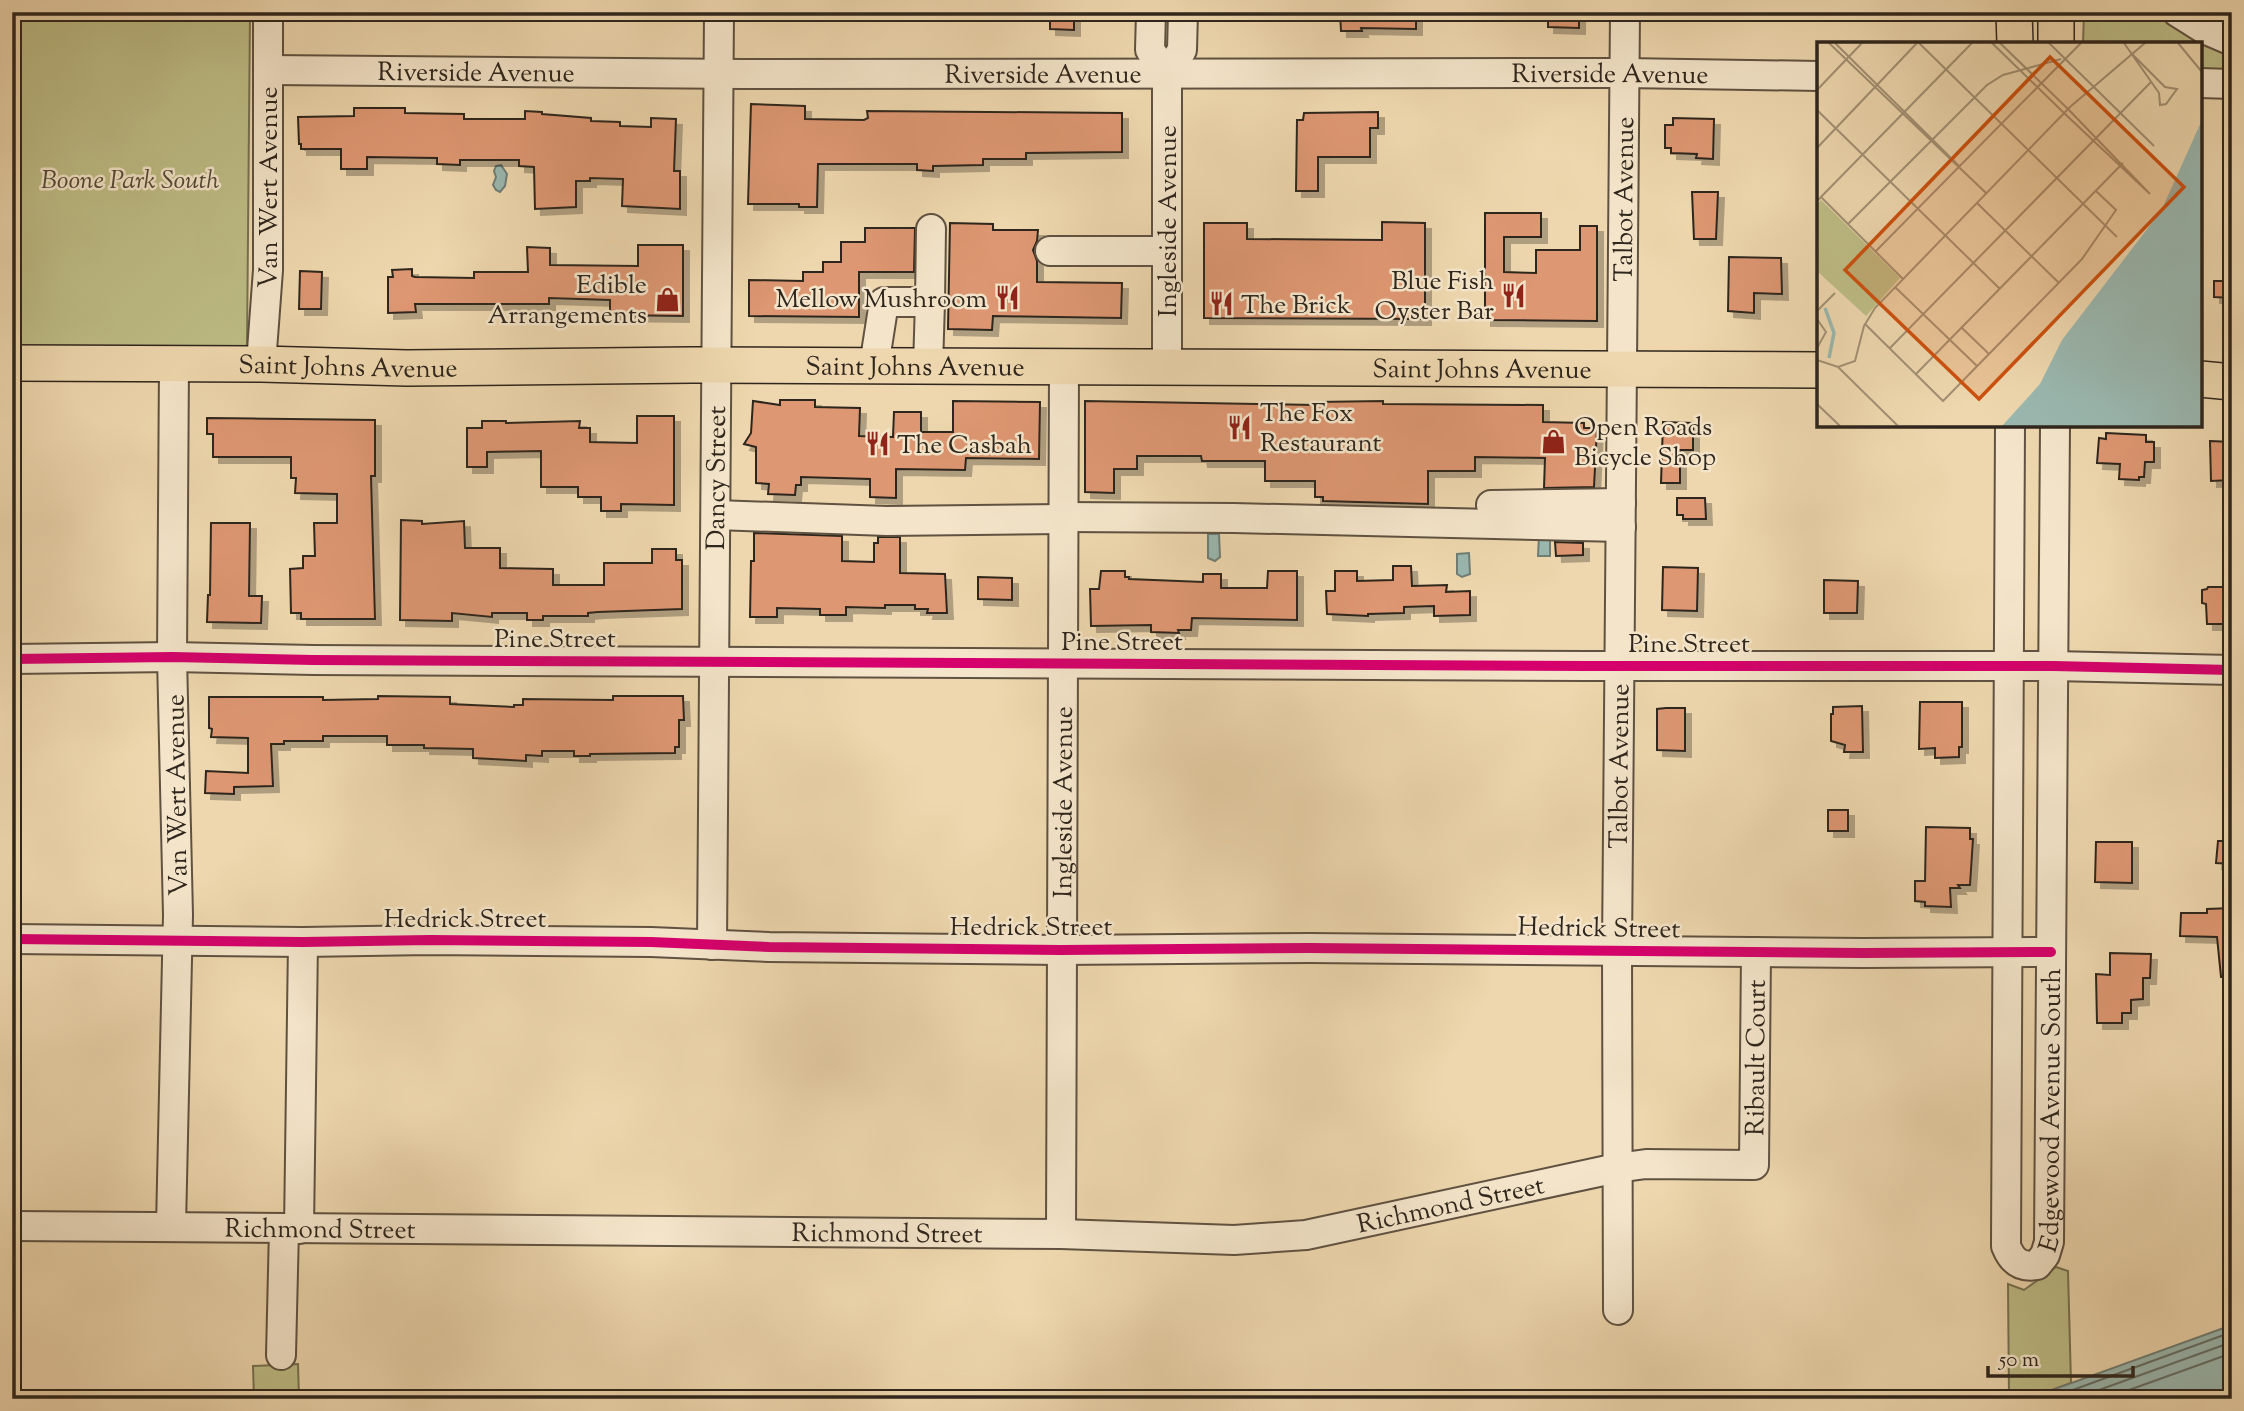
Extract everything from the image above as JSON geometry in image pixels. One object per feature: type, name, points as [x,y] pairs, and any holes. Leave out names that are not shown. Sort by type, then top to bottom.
[{"type":"main road","points":[[2014,12],[2015,42]]},
{"type":"main road","points":[[2056,12],[2056,42]]},
{"type":"main road","name":"Saint Johns Avenue","points":[[12,363],[261,364],[407,368],[874,366],[1817,370]]},
{"type":"main road","points":[[2202,379],[2232,382]]},
{"type":"street","name":"Van Wert Avenue","points":[[261,364],[268,270],[268,12]]},
{"type":"street","name":"Dancy Street","points":[[712,945],[719,12]]},
{"type":"street","name":"Ingleside Avenue","points":[[1151,12],[1150,50],[1167,74]]},
{"type":"street","name":"Ingleside Avenue","points":[[1167,367],[1167,74],[1182,50],[1183,12]]},
{"type":"street","name":"Talbot Avenue","points":[[1618,1310],[1617,950],[1625,12]]},
{"type":"street","points":[[2177,12],[2204,29],[2232,41]]},
{"type":"street","name":"Riverside Avenue","points":[[268,70],[1625,73],[1817,76]]},
{"type":"street","points":[[2202,83],[2232,84]]},
{"type":"street","points":[[928,367],[931,229]]},
{"type":"street","points":[[1049,251],[1167,251]]},
{"type":"street","points":[[874,366],[884,302],[930,302]]},
{"type":"street","name":"Van Wert Avenue","points":[[171,1226],[177,940],[172,657],[174,364]]},
{"type":"street","name":"Ingleside Avenue","points":[[1061,1234],[1063,368]]},
{"type":"street","name":"Edgewood Avenue South","points":[[2010,427],[2006,1246],[2012,1260],[2026,1267],[2037,1265],[2045,1255],[2049,1242],[2054,427]]},
{"type":"street","points":[[1490,505],[1621,515]]},
{"type":"street","points":[[716,515],[887,521],[1621,515]]},
{"type":"street","name":"Pine Street","points":[[12,659],[172,657],[716,662],[2053,666],[2232,670]]},
{"type":"street","name":"Hedrick Street","points":[[12,939],[303,942],[444,940],[1060,950],[1309,948],[2008,954],[2051,952]]},
{"type":"street","points":[[281,1355],[292,1229],[303,942]]},
{"type":"street","name":"Ribault Court","points":[[1754,1165],[1756,952]]},
{"type":"street","name":"Richmond Street","points":[[12,1226],[1061,1234],[1234,1240],[1307,1235],[1617,1168],[1646,1164],[1754,1165]]},
{"type":"green space","name":"Boone Park South","points":[[12,12],[250,12],[247,346],[12,352]]},
{"type":"green space","points":[[2084,12],[2160,12],[2232,57],[2232,74],[2202,72],[2202,42],[2083,42]]},
{"type":"green space","points":[[2056,1267],[2068,1271],[2071,1383],[2027,1399],[2009,1399],[2008,1284],[2024,1290]]},
{"type":"green space","points":[[298,1364],[299,1399],[254,1399],[253,1366]]},
{"type":"water","points":[[501,165],[507,174],[505,186],[500,192],[493,185],[496,166]]},
{"type":"water","points":[[1208,534],[1219,534],[1220,557],[1215,561],[1208,558]]},
{"type":"water","points":[[1539,535],[1550,535],[1550,556],[1538,556]]},
{"type":"water","points":[[1469,553],[1470,574],[1462,577],[1457,574],[1457,554]]},
{"type":"water","points":[[2232,1325],[2232,1399],[2027,1399],[2210,1333]]},
{"type":"building","points":[[1050,12],[1074,12],[1074,30],[1050,29]]},
{"type":"building","points":[[1340,12],[1416,12],[1416,29],[1361,28],[1362,31],[1341,31]]},
{"type":"building","points":[[1548,12],[1579,12],[1579,28],[1548,27]]},
{"type":"building","points":[[751,104],[805,106],[805,119],[864,120],[868,118],[867,111],[1122,113],[1122,152],[1026,153],[1026,159],[983,159],[983,165],[933,166],[933,171],[917,170],[917,164],[818,164],[817,207],[799,207],[799,204],[748,204]]},
{"type":"building","points":[[354,108],[405,108],[405,113],[464,114],[464,119],[525,119],[525,111],[542,112],[591,118],[591,121],[620,122],[620,126],[651,127],[651,118],[676,119],[674,171],[680,171],[680,209],[622,206],[623,179],[590,178],[590,181],[576,181],[576,207],[535,209],[534,167],[519,166],[519,160],[460,160],[460,165],[437,164],[437,158],[367,157],[367,169],[341,169],[341,149],[301,149],[298,117],[354,116]]},
{"type":"building","points":[[1378,112],[1378,128],[1370,128],[1370,157],[1318,157],[1318,191],[1296,191],[1297,120],[1303,120],[1304,113]]},
{"type":"building","points":[[1673,118],[1714,119],[1713,159],[1696,158],[1697,154],[1671,153],[1671,148],[1665,148],[1665,125],[1673,125]]},
{"type":"building","points":[[1692,192],[1718,192],[1716,239],[1694,239]]},
{"type":"building","points":[[1485,213],[1541,213],[1541,237],[1504,237],[1504,272],[1536,273],[1536,250],[1580,250],[1580,226],[1597,226],[1597,321],[1485,320]]},
{"type":"building","points":[[1382,222],[1425,223],[1425,319],[1204,318],[1204,223],[1247,223],[1247,239],[1382,240]]},
{"type":"building","points":[[950,223],[993,224],[993,230],[1038,230],[1033,250],[1037,261],[1037,282],[1122,283],[1121,318],[993,316],[992,330],[948,329]]},
{"type":"building","points":[[865,228],[915,228],[914,272],[859,272],[859,317],[749,316],[749,280],[803,281],[803,272],[823,272],[823,262],[841,262],[841,242],[865,242]]},
{"type":"building","points":[[638,245],[683,245],[683,316],[610,315],[610,300],[549,298],[549,304],[415,304],[416,312],[388,313],[388,277],[393,277],[392,270],[412,269],[412,276],[415,277],[474,278],[474,272],[528,272],[527,247],[550,248],[550,265],[638,266]]},
{"type":"building","points":[[1729,257],[1781,258],[1782,294],[1754,293],[1754,313],[1728,311]]},
{"type":"building","points":[[300,271],[322,272],[321,309],[299,309]]},
{"type":"building","points":[[2214,281],[2232,281],[2232,298],[2214,297]]},
{"type":"building","points":[[780,400],[815,400],[815,407],[860,408],[859,436],[893,437],[894,412],[921,412],[921,432],[953,432],[953,401],[1040,402],[1039,459],[966,458],[965,470],[896,469],[896,498],[870,497],[870,479],[801,477],[801,485],[796,485],[795,495],[768,494],[769,484],[756,483],[756,447],[744,444],[751,433],[753,401],[780,405]]},
{"type":"building","points":[[1085,401],[1315,405],[1316,402],[1383,401],[1383,404],[1543,405],[1543,422],[1584,423],[1584,428],[1597,428],[1594,487],[1544,488],[1545,458],[1475,457],[1475,471],[1428,471],[1428,504],[1323,501],[1323,497],[1315,497],[1315,481],[1265,481],[1265,461],[1202,461],[1201,456],[1137,456],[1137,469],[1114,469],[1114,493],[1085,492]]},
{"type":"building","points":[[637,416],[674,416],[674,505],[621,504],[621,511],[601,511],[601,497],[578,497],[578,487],[541,487],[541,451],[487,452],[487,467],[467,467],[467,428],[482,428],[482,421],[580,421],[579,428],[590,428],[590,442],[637,443]]},
{"type":"building","points":[[207,418],[375,420],[375,476],[371,476],[375,619],[301,619],[301,613],[291,613],[290,569],[303,568],[303,556],[315,556],[314,523],[337,523],[337,494],[295,493],[296,478],[291,478],[291,457],[213,457],[213,434],[207,434]]},
{"type":"building","points":[[1663,422],[1693,423],[1693,450],[1680,450],[1680,483],[1661,483]]},
{"type":"building","points":[[2106,433],[2146,435],[2146,442],[2154,442],[2154,462],[2145,462],[2144,477],[2139,477],[2139,480],[2119,479],[2120,464],[2097,463],[2099,438],[2106,439]]},
{"type":"building","points":[[2210,441],[2232,442],[2232,480],[2211,481]]},
{"type":"building","points":[[1677,498],[1705,498],[1706,519],[1683,519],[1683,515],[1677,515]]},
{"type":"building","points":[[401,520],[422,521],[422,524],[464,521],[465,548],[500,548],[500,568],[553,569],[553,585],[604,585],[604,563],[652,563],[652,549],[676,549],[676,560],[682,560],[682,609],[598,612],[588,613],[588,616],[543,616],[543,620],[527,620],[527,613],[492,613],[492,617],[452,613],[452,621],[400,620]]},
{"type":"building","points":[[211,523],[250,523],[249,596],[262,596],[261,623],[207,622]]},
{"type":"building","points":[[754,533],[842,536],[842,561],[874,562],[874,543],[878,543],[878,537],[900,537],[900,573],[945,574],[947,613],[927,613],[928,609],[915,609],[915,605],[885,605],[885,608],[846,607],[846,615],[820,615],[820,609],[777,608],[777,617],[750,617]]},
{"type":"building","points":[[1555,542],[1583,543],[1583,555],[1556,556]]},
{"type":"building","points":[[1393,566],[1411,566],[1412,586],[1447,585],[1446,592],[1470,591],[1470,615],[1434,616],[1434,606],[1404,607],[1404,613],[1368,616],[1327,614],[1326,591],[1335,591],[1335,571],[1357,571],[1357,581],[1393,580]]},
{"type":"building","points":[[1663,567],[1698,568],[1697,611],[1662,610]]},
{"type":"building","points":[[1101,571],[1125,571],[1125,577],[1129,579],[1203,582],[1203,574],[1221,574],[1221,588],[1267,588],[1268,571],[1297,571],[1297,620],[1192,618],[1191,630],[1178,630],[1179,633],[1151,632],[1151,625],[1091,626],[1090,589],[1099,589]]},
{"type":"building","points":[[978,577],[1012,578],[1012,600],[978,599]]},
{"type":"building","points":[[1824,580],[1858,581],[1857,613],[1824,613]]},
{"type":"building","points":[[2208,587],[2232,587],[2232,624],[2207,624],[2202,590]]},
{"type":"building","points":[[378,696],[450,697],[450,704],[514,707],[523,705],[523,699],[613,700],[613,696],[683,696],[684,720],[679,720],[679,747],[675,747],[675,753],[574,756],[574,751],[542,751],[542,756],[526,755],[526,761],[473,758],[473,749],[387,745],[387,736],[323,736],[323,741],[284,741],[284,744],[271,744],[273,786],[234,787],[234,794],[205,793],[206,771],[248,773],[248,738],[211,737],[209,697],[323,697],[323,700],[378,699]]},
{"type":"building","points":[[1920,702],[1962,702],[1962,747],[1959,747],[1959,757],[1935,758],[1935,748],[1919,749]]},
{"type":"building","points":[[1862,706],[1863,752],[1844,752],[1845,745],[1831,741],[1833,707]]},
{"type":"building","points":[[1685,708],[1685,751],[1657,750],[1657,709]]},
{"type":"building","points":[[1828,810],[1848,810],[1848,831],[1828,831]]},
{"type":"building","points":[[1926,827],[1970,828],[1970,839],[1973,839],[1970,885],[1950,888],[1951,907],[1925,906],[1925,902],[1915,901],[1915,881],[1925,881]]},
{"type":"building","points":[[2218,841],[2232,841],[2232,864],[2216,863]]},
{"type":"building","points":[[2096,842],[2132,842],[2132,883],[2095,882]]},
{"type":"building","points":[[2232,908],[2232,976],[2221,977],[2217,937],[2180,936],[2181,913],[2207,913],[2207,909]]},
{"type":"building","points":[[2110,953],[2151,954],[2150,978],[2143,978],[2143,999],[2131,1000],[2131,1013],[2122,1013],[2122,1023],[2097,1023],[2096,974],[2110,975]]},
{"type":"cycle path","points":[[12,659],[172,657],[313,660],[2053,666],[2232,670]]},
{"type":"cycle path","points":[[12,939],[651,942],[769,947],[1060,950],[1309,948],[2051,952]]},
{"type":"place","name":"Blue Fish Oyster Bar","points":[[1514,295]]},
{"type":"place","name":"Mellow Mushroom","points":[[1007,298]]},
{"type":"place","name":"Edible Arrangements","points":[[667,299]]},
{"type":"place","name":"The Brick","points":[[1221,304]]},
{"type":"place","name":"The Fox Restaurant","points":[[1240,427]]},
{"type":"place","name":"Open Roads Bicycle Shop","points":[[1554,441]]},
{"type":"place","name":"The Casbah","points":[[877,444]]}]
